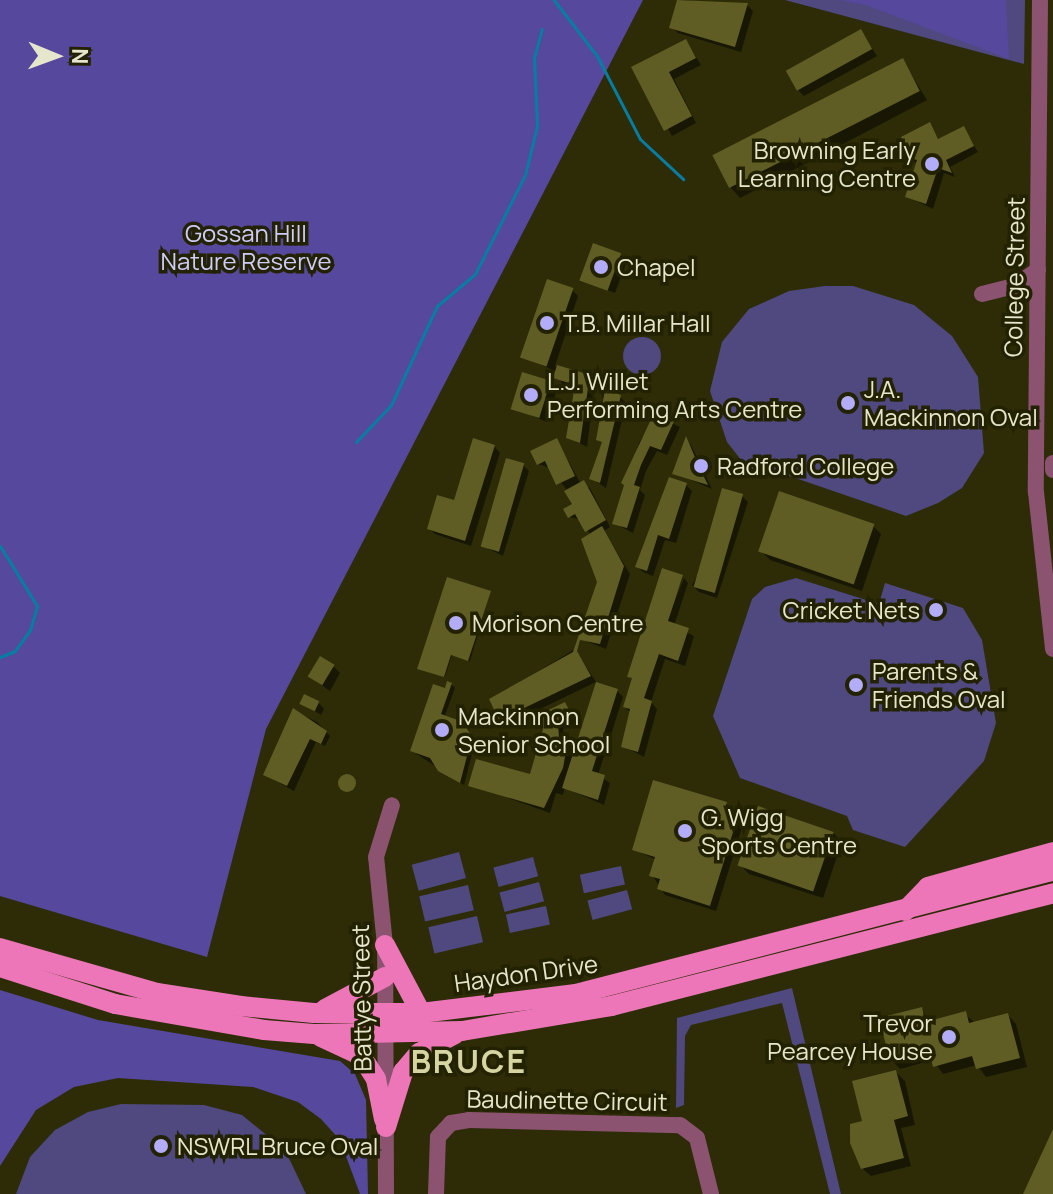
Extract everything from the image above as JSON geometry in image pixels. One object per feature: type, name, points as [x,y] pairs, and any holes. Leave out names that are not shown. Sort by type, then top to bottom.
[{"type":"main road","points":[[905,911],[928,887],[1053,852]]},
{"type":"main road","points":[[962,896],[981,879],[1053,860]]},
{"type":"main road","name":"Haydon Drive","points":[[0,967],[115,1004],[314,1034],[385,1023],[421,1013],[576,994],[1053,871]]},
{"type":"main road","name":"Haydon Drive","points":[[0,948],[157,993],[462,1031],[611,1006],[1053,893]]},
{"type":"main road","points":[[385,945],[421,1013]]},
{"type":"main road","points":[[314,1013],[353,998],[385,977]]},
{"type":"main road","points":[[386,1127],[403,1072],[419,1053],[462,1031]]},
{"type":"main road","points":[[314,1034],[356,1053],[367,1065],[376,1079],[386,1127]]},
{"type":"street","name":"College Street","points":[[1040,0],[1046,66],[1038,270],[1036,492],[1053,649]]},
{"type":"street","points":[[982,294],[1014,286],[1038,270]]},
{"type":"street","points":[[1053,463],[1053,470]]},
{"type":"street","name":"Battye Street","points":[[386,1194],[385,945],[376,857],[392,805]]},
{"type":"street","name":"Baudinette Circuit","points":[[436,1194],[438,1137],[451,1123],[469,1120],[680,1125],[697,1138],[711,1194]]},
{"type":"shaded area","points":[[785,0],[1025,0],[1024,64]]},
{"type":"shaded area","name":"J.A. Mackinnon Oval","points":[[853,286],[914,305],[952,336],[978,377],[984,453],[962,488],[938,503],[906,516],[772,470],[758,471],[756,479],[727,442],[710,391],[722,342],[749,309],[789,291]]},
{"type":"shaded area","points":[[642,337],[655,343],[661,356],[655,369],[642,375],[629,369],[623,356],[629,343]]},
{"type":"shaded area","name":"Parents & Friends Oval","points":[[796,578],[879,604],[885,583],[963,608],[982,640],[996,723],[984,761],[905,847],[853,830],[847,816],[740,778],[713,716],[752,599],[765,587]]},
{"type":"shaded area","points":[[459,852],[466,878],[419,891],[412,865]]},
{"type":"shaded area","points":[[533,857],[538,876],[499,887],[493,868]]},
{"type":"shaded area","points":[[621,866],[625,885],[584,893],[580,875]]},
{"type":"shaded area","points":[[539,882],[544,901],[505,912],[499,893]]},
{"type":"shaded area","points":[[468,885],[474,910],[425,922],[419,896]]},
{"type":"shaded area","points":[[627,890],[632,909],[593,920],[587,901]]},
{"type":"shaded area","points":[[546,906],[550,925],[510,933],[506,915]]},
{"type":"shaded area","points":[[477,916],[483,942],[434,954],[428,927]]},
{"type":"shaded area","points":[[792,988],[841,1194],[830,1194],[782,1003],[691,1025],[685,1036],[684,1105],[676,1108],[677,1018]]},
{"type":"shaded area","name":"NSWRL Bruce Oval","points":[[121,1104],[204,1105],[242,1115],[285,1150],[306,1194],[16,1194],[30,1157],[55,1130],[88,1112]]},
{"type":"green space","name":"Gossan Hill Nature Reserve","points":[[0,0],[643,0],[266,729],[207,957],[0,896]]},
{"type":"green space","points":[[841,0],[1006,0],[1009,59],[866,5]]},
{"type":"green space","points":[[0,990],[98,1020],[340,1061],[355,1074],[366,1100],[368,1194],[360,1194],[340,1140],[321,1119],[298,1102],[253,1087],[118,1078],[74,1087],[36,1110],[0,1166]]},
{"type":"building","points":[[677,0],[748,3],[735,47],[669,28]]},
{"type":"building","points":[[861,29],[872,49],[797,91],[786,71]]},
{"type":"building","points":[[686,39],[696,58],[669,72],[692,116],[664,131],[631,67]]},
{"type":"building","points":[[903,58],[920,91],[729,188],[712,155]]},
{"type":"building","name":"Browning Early Learning Centre","points":[[930,122],[938,139],[964,126],[974,146],[946,160],[952,173],[938,168],[926,204],[905,197],[917,160],[899,155],[908,150],[901,137]]},
{"type":"building","name":"Chapel","points":[[593,243],[621,253],[608,291],[579,281]]},
{"type":"building","name":"T.B. Millar Hall","points":[[547,279],[573,288],[546,367],[520,357]]},
{"type":"building","points":[[557,365],[590,375],[580,443],[566,438],[575,385],[553,378]]},
{"type":"building","name":"L.J. Willet Performing Arts Centre","points":[[522,372],[551,381],[539,418],[511,409]]},
{"type":"building","points":[[605,390],[621,395],[600,483],[589,479],[602,442],[596,440]]},
{"type":"building","points":[[654,413],[675,419],[661,450],[650,446],[641,465],[634,485],[640,487],[627,528],[612,524],[624,485],[621,483]]},
{"type":"building","points":[[686,436],[697,462],[708,485],[672,474]]},
{"type":"building","points":[[473,438],[495,445],[465,541],[427,529],[437,495],[454,500]]},
{"type":"building","points":[[557,438],[575,476],[556,485],[545,461],[537,465],[530,451]]},
{"type":"building","points":[[506,458],[524,463],[499,552],[481,546]]},
{"type":"building","points":[[669,477],[687,483],[669,539],[658,535],[647,571],[635,567]]},
{"type":"building","points":[[584,480],[606,520],[585,532],[575,514],[568,518],[563,509],[572,504],[564,491]]},
{"type":"building","points":[[722,488],[743,494],[715,593],[694,587]]},
{"type":"building","points":[[779,491],[874,524],[854,584],[758,552]]},
{"type":"building","points":[[602,526],[624,566],[600,644],[580,640],[577,651],[591,676],[499,720],[489,699],[573,652],[597,582],[581,539]]},
{"type":"building","points":[[662,568],[683,575],[668,621],[689,628],[678,661],[659,654],[644,698],[652,701],[638,752],[621,747],[630,709],[623,707],[632,678],[627,677]]},
{"type":"building","name":"Morison Centre","points":[[447,577],[491,591],[468,661],[451,655],[444,677],[417,669]]},
{"type":"building","points":[[320,656],[335,665],[322,685],[308,677]]},
{"type":"building","name":"Mackinnon Senior School","points":[[447,681],[452,683],[441,714],[463,722],[472,737],[460,783],[438,771],[430,758],[410,751],[433,684],[445,688]]},
{"type":"building","points":[[596,682],[618,689],[592,771],[605,775],[598,800],[562,788]]},
{"type":"building","points":[[304,694],[319,701],[315,711],[299,704]]},
{"type":"building","points":[[565,702],[572,716],[558,723],[559,737],[568,740],[563,768],[544,808],[468,786],[476,759],[530,774],[543,729],[536,716]]},
{"type":"building","points":[[293,708],[327,731],[321,744],[310,739],[287,786],[263,775]]},
{"type":"building","points":[[347,774],[356,783],[347,792],[338,783]]},
{"type":"building","name":"G. Wigg Sports Centre","points":[[653,780],[727,802],[725,809],[739,813],[710,906],[657,889],[660,879],[649,876],[655,857],[632,850]]},
{"type":"building","points":[[758,806],[834,832],[813,892],[737,866]]},
{"type":"building","name":"Trevor Pearcey House","points":[[922,1007],[925,1022],[966,1011],[969,1023],[1008,1013],[1020,1058],[976,1069],[972,1056],[933,1067],[929,1051],[890,1061],[879,1018]]},
{"type":"building","name":"Trevor Pearcey House","points":[[896,1070],[908,1116],[894,1120],[904,1158],[861,1169],[850,1143],[850,1124],[862,1121],[852,1081]]},
{"type":"building","points":[[1053,1129],[1053,1194],[1023,1194]]},
{"type":"waterway","points":[[554,0],[597,56],[640,139],[683,179]]},
{"type":"waterway","points":[[356,442],[391,405],[437,306],[475,274],[525,175],[537,126],[534,58],[542,29]]},
{"type":"waterway","points":[[0,546],[37,606],[30,630],[15,651],[0,657]]},
{"type":"place","name":"Browning Early Learning Centre","points":[[932,164]]},
{"type":"place","name":"Chapel","points":[[601,267]]},
{"type":"place","name":"T.B. Millar Hall","points":[[547,323]]},
{"type":"place","name":"L.J. Willet Performing Arts Centre","points":[[531,395]]},
{"type":"place","name":"J.A. Mackinnon Oval","points":[[848,403]]},
{"type":"place","name":"Radford College","points":[[701,466]]},
{"type":"place","name":"Cricket Nets","points":[[936,610]]},
{"type":"place","name":"Morison Centre","points":[[456,623]]},
{"type":"place","name":"Parents & Friends Oval","points":[[856,685]]},
{"type":"place","name":"Mackinnon Senior School","points":[[442,730]]},
{"type":"place","name":"G. Wigg Sports Centre","points":[[685,831]]},
{"type":"place","name":"Trevor Pearcey House","points":[[949,1037]]},
{"type":"place","name":"NSWRL Bruce Oval","points":[[161,1146]]},
{"type":"district","name":"BRUCE","points":[[469,1061]]}]
